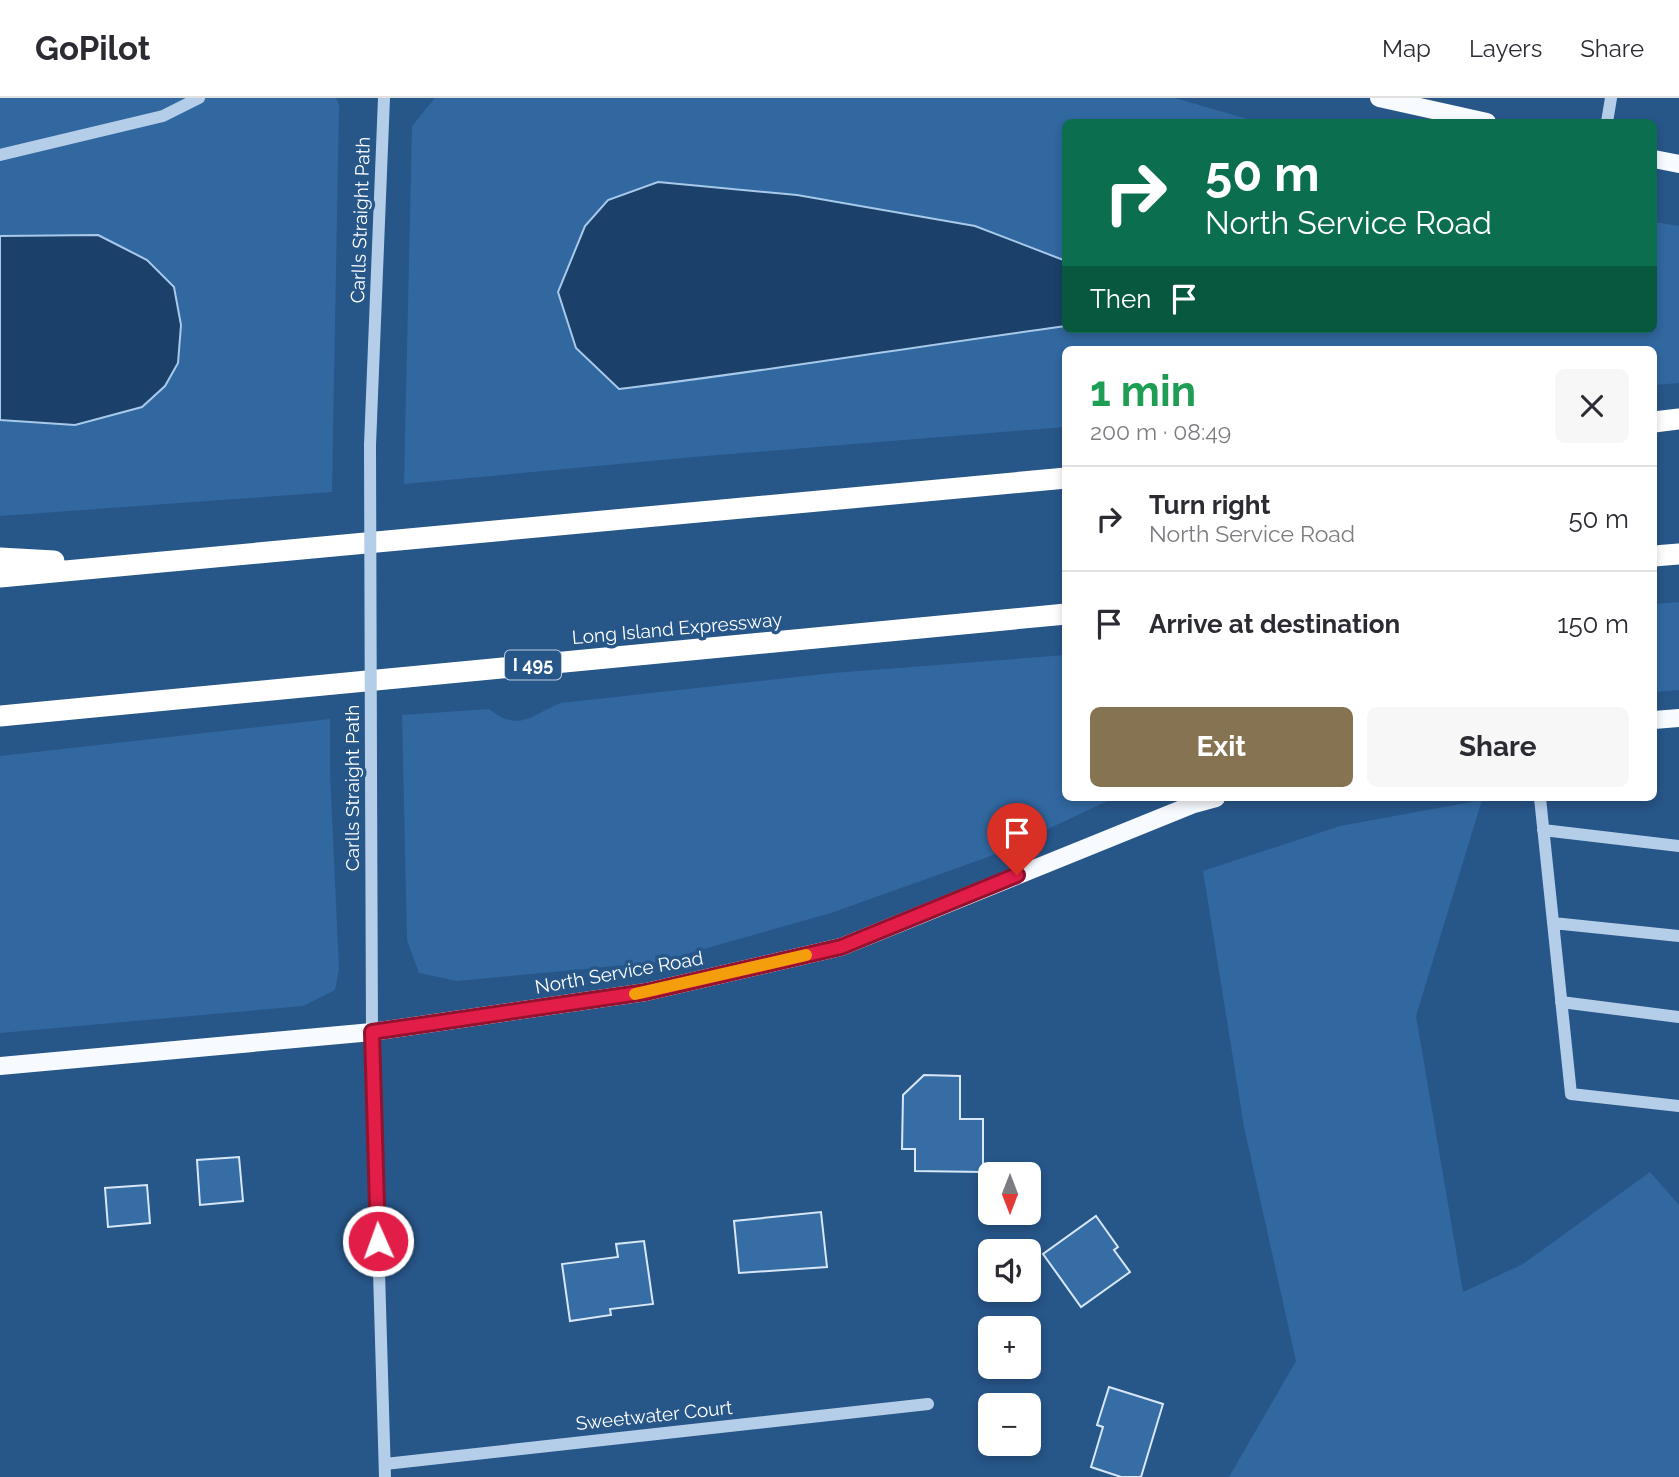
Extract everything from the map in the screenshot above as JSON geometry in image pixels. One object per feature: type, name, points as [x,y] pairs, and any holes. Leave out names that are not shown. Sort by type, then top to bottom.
[{"type":"highway","points":[[1657,422],[1679,419]]},
{"type":"highway","points":[[0,577],[1062,478]]},
{"type":"highway","points":[[1657,556],[1679,554]]},
{"type":"highway","points":[[0,558],[133,565]]},
{"type":"highway","name":"Long Island Expressway","points":[[0,716],[1062,614]]},
{"type":"main road","points":[[1379,98],[1474,119]]},
{"type":"main road","points":[[1657,160],[1679,164]]},
{"type":"main road","points":[[1657,720],[1679,718]]},
{"type":"main road","name":"North Service Road","points":[[0,1066],[372,1032],[646,992],[841,947],[1205,801]]},
{"type":"street","points":[[0,155],[163,116],[199,98]]},
{"type":"street","name":"Carlls Straight Path","points":[[384,98],[370,445],[372,1032],[385,1471]]},
{"type":"street","points":[[1608,119],[1611,98]]},
{"type":"street","points":[[1540,801],[1571,1094],[1679,1106]]},
{"type":"street","points":[[1543,830],[1679,846]]},
{"type":"street","points":[[1553,923],[1679,936]]},
{"type":"street","points":[[1561,1002],[1679,1017]]},
{"type":"street","name":"Sweetwater Court","points":[[385,1471],[928,1404]]},
{"type":"shaded area","points":[[0,98],[336,98],[339,105],[332,492],[0,516]]},
{"type":"shaded area","points":[[435,98],[1175,98],[1248,119],[1062,119],[1062,333],[1657,333],[1657,222],[1679,226],[1679,383],[1657,385],[1657,346],[1062,346],[1062,427],[404,484],[412,126]]},
{"type":"shaded area","points":[[658,182],[797,195],[975,226],[1062,259],[1062,327],[619,389],[576,348],[558,292],[585,226],[608,200]]},
{"type":"shaded area","points":[[98,235],[147,260],[174,287],[181,325],[178,363],[165,386],[142,407],[75,425],[0,420],[0,236]]},
{"type":"shaded area","points":[[1679,602],[1679,690],[1657,692],[1657,604]]},
{"type":"shaded area","points":[[1062,655],[1062,801],[1108,801],[988,857],[831,913],[658,962],[457,981],[419,973],[407,940],[402,715],[489,709],[509,720],[517,721],[525,720],[561,703],[833,673]]},
{"type":"shaded area","points":[[330,719],[339,969],[335,990],[303,1006],[0,1033],[0,756]]},
{"type":"shaded area","points":[[1482,801],[1416,1016],[1463,1292],[1523,1264],[1650,1172],[1679,1205],[1679,1477],[1229,1477],[1296,1361],[1244,1127],[1203,871],[1340,826]]},
{"type":"building","points":[[924,1075],[960,1076],[960,1119],[983,1119],[983,1162],[978,1162],[978,1172],[915,1171],[915,1149],[902,1149],[903,1095]]},
{"type":"building","points":[[239,1157],[243,1201],[200,1205],[197,1160]]},
{"type":"building","points":[[147,1185],[150,1223],[108,1227],[105,1188]]},
{"type":"building","points":[[821,1212],[827,1267],[739,1273],[734,1221]]},
{"type":"building","points":[[1096,1216],[1118,1247],[1114,1250],[1130,1272],[1081,1307],[1043,1254]]},
{"type":"building","points":[[644,1241],[653,1304],[610,1309],[611,1315],[570,1321],[562,1264],[618,1257],[616,1244]]},
{"type":"building","points":[[1109,1387],[1163,1404],[1141,1477],[1121,1477],[1091,1467],[1103,1427],[1097,1425]]},
{"type":"slow traffic","points":[[635,994],[806,955]]},
{"type":"route","points":[[378,1241],[372,1032],[646,992],[841,947],[1017,875]]}]
